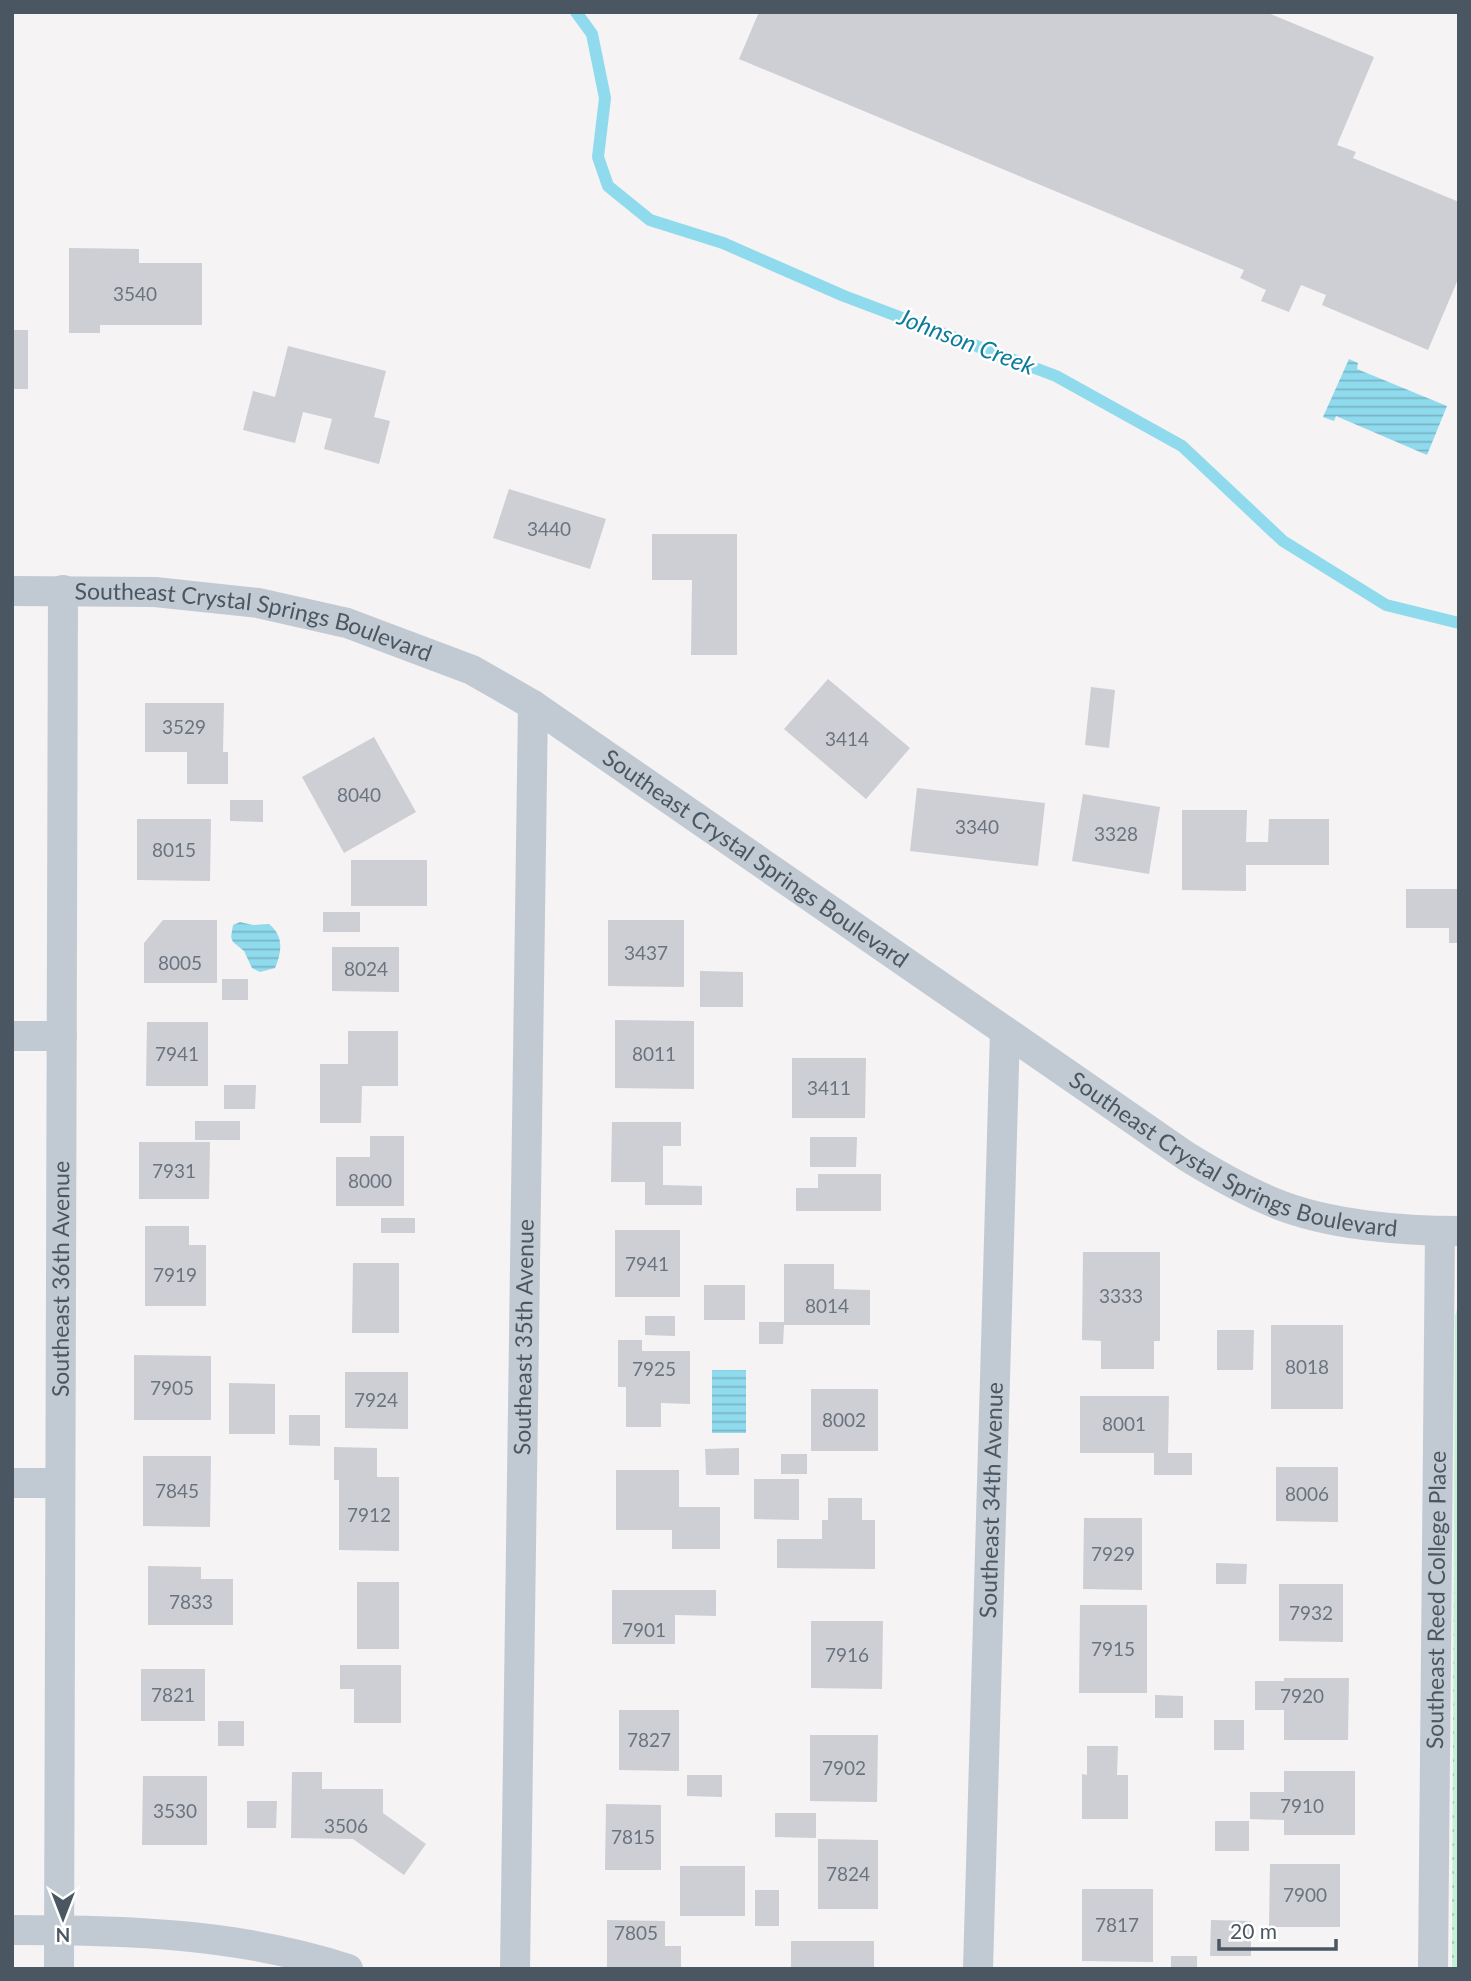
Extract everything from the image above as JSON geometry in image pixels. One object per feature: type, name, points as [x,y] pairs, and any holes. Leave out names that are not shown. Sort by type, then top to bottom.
[{"type":"street","name":"Southeast Crystal Springs Boulevard","points":[[12,590],[155,592],[258,603],[347,623],[472,670],[533,705],[1186,1156],[1229,1182],[1279,1205],[1343,1222],[1449,1231]]},
{"type":"street","name":"Southeast 36th Avenue","points":[[58,1969],[63,590]]},
{"type":"street","name":"Southeast 35th Avenue","points":[[515,1969],[533,705]]},
{"type":"street","name":"Southeast 34th Avenue","points":[[978,1969],[1005,1031]]},
{"type":"street","points":[[12,1037],[62,1036]]},
{"type":"street","name":"Southeast Reed College Place","points":[[1433,1969],[1449,1231]]},
{"type":"street","points":[[12,1483],[60,1483]]},
{"type":"street","points":[[12,1930],[170,1934],[253,1945],[348,1969]]},
{"type":"green space","points":[[1459,1303],[1459,1969],[1452,1969],[1455,1316]]},
{"type":"water","points":[[1349,359],[1358,363],[1357,369],[1447,406],[1427,455],[1336,416],[1334,421],[1323,417]]},
{"type":"water","points":[[240,922],[269,924],[274,929],[280,944],[275,968],[260,972],[252,968],[244,951],[231,937],[233,925]]},
{"type":"water","points":[[712,1370],[746,1370],[746,1433],[712,1433]]},
{"type":"building","points":[[759,12],[1266,12],[1374,57],[1337,145],[1356,152],[1353,158],[1459,202],[1459,277],[1428,350],[1322,305],[1326,295],[1301,285],[1289,312],[1261,301],[1266,290],[1240,278],[1244,270],[739,59]]},
{"type":"building","points":[[69,248],[139,249],[139,263],[202,263],[202,325],[100,325],[100,333],[69,333]]},
{"type":"building","points":[[12,330],[28,330],[28,389],[12,389]]},
{"type":"building","points":[[288,346],[386,371],[374,417],[390,421],[379,464],[324,449],[332,419],[303,412],[295,443],[243,430],[253,391],[275,397]]},
{"type":"building","points":[[509,489],[606,519],[590,569],[493,538]]},
{"type":"building","points":[[652,534],[737,534],[737,655],[691,655],[692,580],[652,580]]},
{"type":"building","points":[[828,679],[910,748],[866,799],[784,729]]},
{"type":"building","points":[[1091,687],[1115,690],[1109,748],[1085,745]]},
{"type":"building","points":[[145,703],[224,703],[223,752],[228,752],[228,784],[187,784],[187,752],[145,752]]},
{"type":"building","points":[[374,737],[416,812],[344,853],[302,777]]},
{"type":"building","points":[[917,788],[1045,803],[1038,866],[910,851]]},
{"type":"building","points":[[1083,794],[1160,807],[1149,874],[1072,861]]},
{"type":"building","points":[[230,800],[263,800],[263,822],[230,821]]},
{"type":"building","points":[[1182,810],[1247,810],[1246,842],[1268,842],[1269,819],[1329,819],[1329,865],[1246,865],[1246,891],[1182,890]]},
{"type":"building","points":[[137,819],[211,819],[210,881],[137,880]]},
{"type":"building","points":[[351,860],[427,860],[427,906],[351,906]]},
{"type":"building","points":[[1406,889],[1459,889],[1459,943],[1449,943],[1449,928],[1406,928]]},
{"type":"building","points":[[323,912],[360,912],[360,932],[323,932]]},
{"type":"building","points":[[163,920],[217,920],[217,983],[144,983],[144,943]]},
{"type":"building","points":[[608,920],[684,920],[684,987],[608,986]]},
{"type":"building","points":[[332,947],[399,947],[399,992],[332,991]]},
{"type":"building","points":[[700,971],[743,972],[743,1007],[700,1007]]},
{"type":"building","points":[[222,979],[248,979],[248,1000],[222,1000]]},
{"type":"building","points":[[615,1020],[694,1021],[694,1089],[615,1088]]},
{"type":"building","points":[[147,1022],[208,1022],[208,1086],[146,1086]]},
{"type":"building","points":[[348,1031],[398,1031],[398,1086],[362,1086],[361,1123],[320,1123],[320,1064],[348,1064]]},
{"type":"building","points":[[792,1058],[866,1058],[865,1118],[792,1118]]},
{"type":"building","points":[[224,1085],[256,1085],[255,1109],[224,1109]]},
{"type":"building","points":[[195,1121],[240,1121],[240,1140],[195,1140]]},
{"type":"building","points":[[612,1122],[681,1122],[681,1146],[663,1146],[663,1185],[702,1186],[702,1205],[645,1205],[645,1182],[611,1182]]},
{"type":"building","points":[[370,1136],[404,1136],[404,1206],[336,1206],[336,1157],[370,1157]]},
{"type":"building","points":[[810,1137],[857,1137],[856,1167],[810,1167]]},
{"type":"building","points":[[139,1142],[210,1142],[209,1199],[139,1199]]},
{"type":"building","points":[[818,1174],[881,1174],[881,1211],[796,1211],[796,1188],[818,1188]]},
{"type":"building","points":[[381,1218],[415,1218],[415,1233],[381,1233]]},
{"type":"building","points":[[145,1226],[189,1226],[189,1245],[206,1245],[206,1306],[145,1306]]},
{"type":"building","points":[[615,1230],[680,1230],[680,1297],[615,1297]]},
{"type":"building","points":[[1083,1252],[1160,1252],[1160,1341],[1154,1341],[1154,1369],[1101,1369],[1101,1341],[1082,1340]]},
{"type":"building","points":[[353,1263],[399,1263],[399,1333],[352,1333]]},
{"type":"building","points":[[784,1264],[834,1264],[834,1289],[870,1290],[870,1325],[784,1325],[783,1344],[759,1344],[759,1322],[784,1322]]},
{"type":"building","points":[[704,1285],[745,1285],[745,1320],[704,1320]]},
{"type":"building","points":[[645,1316],[675,1316],[675,1336],[645,1335]]},
{"type":"building","points":[[1271,1325],[1343,1325],[1343,1409],[1271,1409]]},
{"type":"building","points":[[1217,1330],[1254,1330],[1253,1370],[1217,1370]]},
{"type":"building","points":[[618,1340],[642,1340],[642,1351],[690,1351],[690,1404],[661,1403],[661,1427],[626,1427],[626,1387],[618,1387]]},
{"type":"building","points":[[134,1355],[211,1356],[211,1420],[134,1420]]},
{"type":"building","points":[[345,1372],[408,1372],[408,1429],[345,1428]]},
{"type":"building","points":[[229,1383],[275,1384],[275,1434],[229,1434]]},
{"type":"building","points":[[811,1389],[878,1389],[878,1451],[811,1451]]},
{"type":"building","points":[[1080,1396],[1169,1396],[1168,1453],[1192,1453],[1192,1475],[1154,1475],[1154,1453],[1080,1453]]},
{"type":"building","points":[[289,1415],[320,1415],[320,1446],[289,1445]]},
{"type":"building","points":[[334,1447],[377,1448],[377,1477],[399,1477],[399,1551],[339,1550],[339,1480],[334,1480]]},
{"type":"building","points":[[739,1448],[739,1475],[706,1475],[705,1449]]},
{"type":"building","points":[[781,1454],[807,1454],[807,1474],[781,1474]]},
{"type":"building","points":[[143,1456],[211,1456],[210,1527],[143,1526]]},
{"type":"building","points":[[1276,1467],[1338,1467],[1338,1522],[1276,1521]]},
{"type":"building","points":[[616,1470],[679,1470],[679,1507],[720,1507],[720,1549],[672,1549],[672,1530],[616,1530]]},
{"type":"building","points":[[754,1479],[799,1479],[799,1520],[754,1519]]},
{"type":"building","points":[[828,1498],[862,1498],[862,1520],[875,1520],[875,1569],[777,1568],[777,1539],[822,1539],[822,1520],[828,1520]]},
{"type":"building","points":[[1084,1518],[1142,1518],[1142,1590],[1083,1589]]},
{"type":"building","points":[[1216,1563],[1247,1564],[1246,1584],[1216,1584]]},
{"type":"building","points":[[148,1566],[201,1567],[201,1579],[233,1579],[233,1625],[148,1625]]},
{"type":"building","points":[[357,1582],[399,1582],[399,1649],[357,1649]]},
{"type":"building","points":[[1279,1584],[1343,1584],[1343,1642],[1279,1641]]},
{"type":"building","points":[[612,1590],[716,1590],[716,1616],[675,1615],[675,1644],[612,1644]]},
{"type":"building","points":[[1080,1605],[1147,1605],[1147,1693],[1079,1693]]},
{"type":"building","points":[[811,1621],[883,1621],[882,1689],[811,1688]]},
{"type":"building","points":[[340,1665],[401,1665],[401,1723],[354,1723],[354,1689],[340,1689]]},
{"type":"building","points":[[141,1669],[205,1669],[205,1721],[141,1721]]},
{"type":"building","points":[[1284,1678],[1349,1678],[1348,1740],[1284,1740],[1284,1710],[1255,1710],[1255,1681],[1284,1681]]},
{"type":"building","points":[[1155,1695],[1183,1696],[1183,1718],[1155,1718]]},
{"type":"building","points":[[619,1710],[679,1710],[679,1771],[619,1770]]},
{"type":"building","points":[[1214,1720],[1244,1720],[1244,1750],[1214,1750]]},
{"type":"building","points":[[218,1721],[244,1721],[244,1746],[218,1746]]},
{"type":"building","points":[[810,1735],[878,1735],[877,1802],[810,1801]]},
{"type":"building","points":[[1087,1746],[1118,1746],[1117,1775],[1128,1775],[1128,1819],[1082,1819],[1082,1774],[1087,1775]]},
{"type":"building","points":[[1284,1771],[1355,1771],[1355,1835],[1284,1835],[1284,1820],[1250,1819],[1250,1792],[1284,1792]]},
{"type":"building","points":[[292,1772],[322,1772],[322,1789],[383,1789],[383,1813],[426,1844],[404,1875],[353,1839],[291,1838]]},
{"type":"building","points":[[687,1775],[722,1775],[722,1797],[687,1796]]},
{"type":"building","points":[[143,1776],[207,1776],[207,1845],[142,1845]]},
{"type":"building","points":[[247,1801],[277,1801],[276,1828],[247,1828]]},
{"type":"building","points":[[606,1804],[661,1805],[661,1870],[605,1870]]},
{"type":"building","points":[[775,1813],[816,1813],[816,1838],[775,1837]]},
{"type":"building","points":[[1215,1821],[1249,1821],[1249,1851],[1215,1851]]},
{"type":"building","points":[[818,1839],[878,1840],[878,1909],[818,1909]]},
{"type":"building","points":[[1270,1864],[1340,1864],[1340,1927],[1269,1927]]},
{"type":"building","points":[[680,1866],[745,1866],[745,1916],[680,1916]]},
{"type":"building","points":[[1082,1889],[1153,1889],[1153,1962],[1082,1961]]},
{"type":"building","points":[[755,1890],[779,1890],[779,1926],[755,1926]]},
{"type":"building","points":[[607,1920],[665,1921],[665,1946],[681,1946],[681,1969],[607,1969]]},
{"type":"building","points":[[1211,1920],[1251,1921],[1251,1956],[1210,1956]]},
{"type":"building","points":[[791,1941],[874,1941],[874,1969],[791,1969]]},
{"type":"building","points":[[1171,1956],[1197,1956],[1197,1969],[1171,1969]]},
{"type":"waterway","name":"Johnson Creek","points":[[576,12],[592,34],[605,98],[598,157],[608,186],[650,220],[723,243],[844,296],[1056,376],[1182,446],[1283,541],[1386,605],[1459,623]]}]
